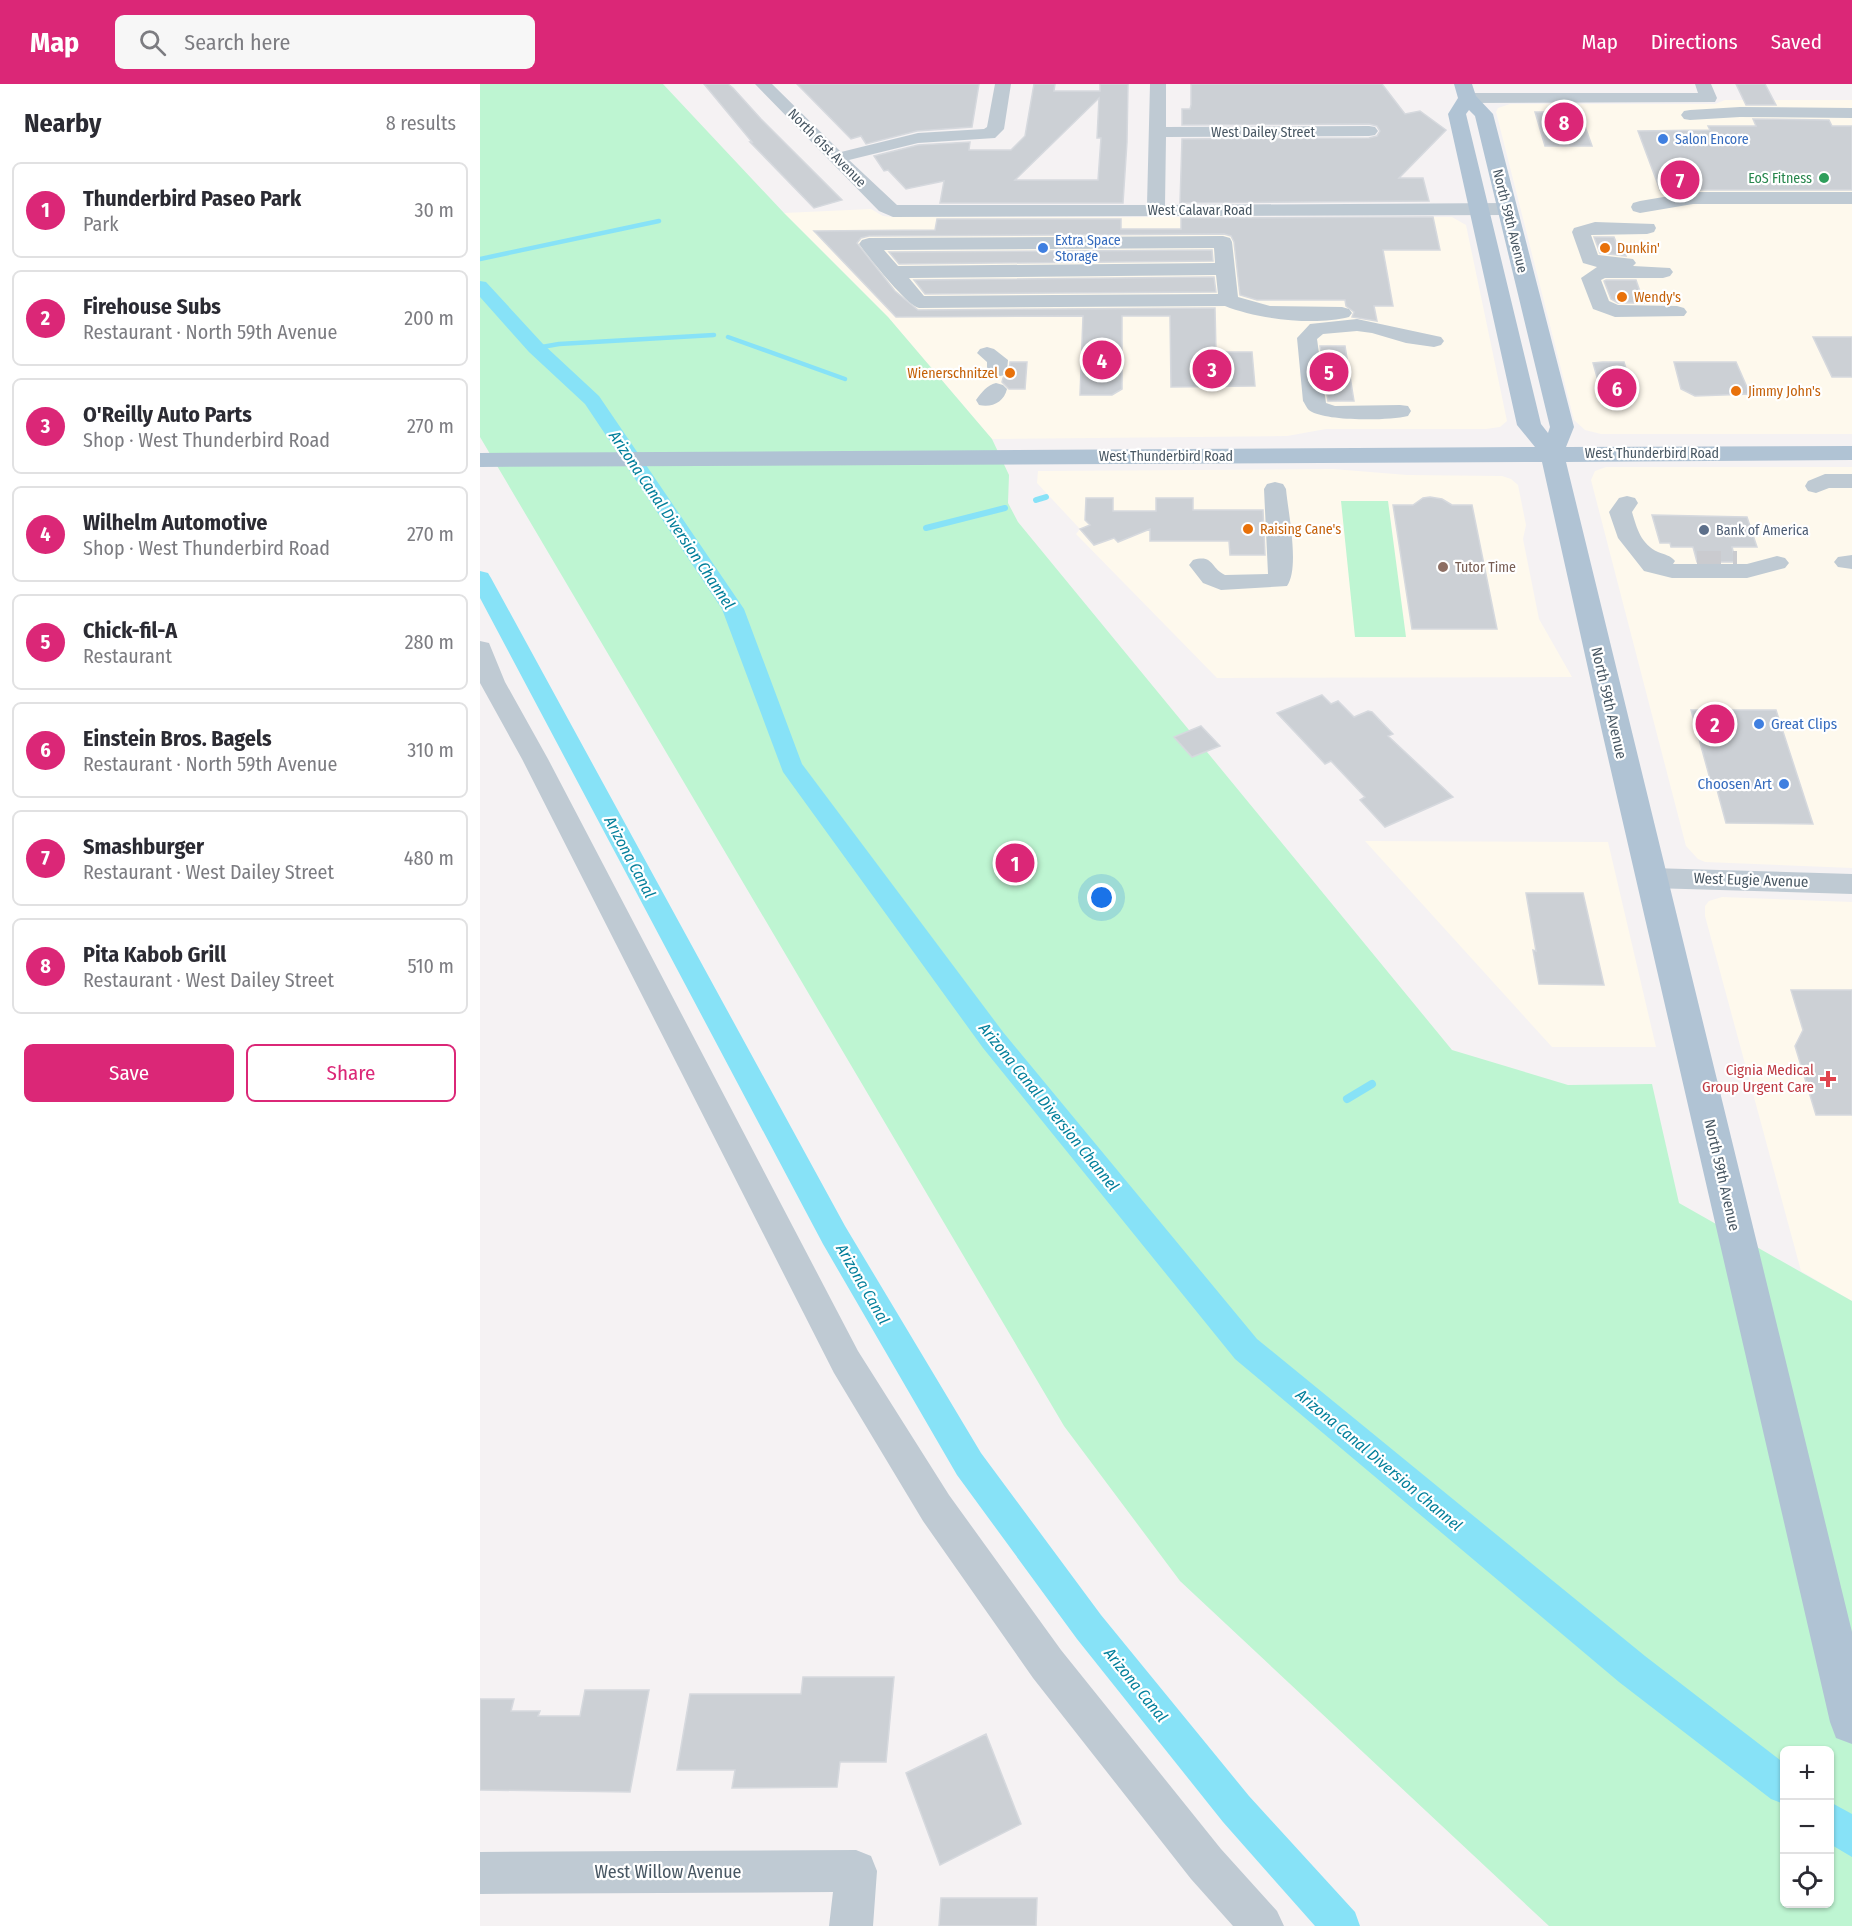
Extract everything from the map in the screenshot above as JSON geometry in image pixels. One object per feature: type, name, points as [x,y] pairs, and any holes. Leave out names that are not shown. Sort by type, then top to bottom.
[{"type":"main road","name":"North 59th Avenue","points":[[1465,91],[1484,114],[1562,427],[1552,453]]},
{"type":"main road","name":"North 59th Avenue","points":[[1465,91],[1457,114],[1529,425],[1552,453],[1852,1722]]},
{"type":"main road","points":[[1497,285],[1511,298],[1516,316],[1520,320],[1536,325]]},
{"type":"main road","name":"West Thunderbird Road","points":[[480,460],[1852,453]]},
{"type":"street","name":"North 61st Avenue","points":[[763,84],[836,158],[893,211]]},
{"type":"street","points":[[836,158],[918,138],[989,134],[995,129],[1003,84]]},
{"type":"street","points":[[1156,211],[1158,84]]},
{"type":"street","points":[[1465,91],[1706,91]]},
{"type":"street","points":[[1690,115],[1740,112],[1852,113]]},
{"type":"street","name":"West Dailey Street","points":[[1158,132],[1369,131]]},
{"type":"street","points":[[1640,207],[1693,198],[1852,198]]},
{"type":"street","name":"West Calavar Road","points":[[893,211],[1507,209]]},
{"type":"street","points":[[1647,228],[1595,228],[1581,232],[1588,256],[1595,262],[1661,268],[1601,272],[1591,278],[1600,305],[1615,311],[1677,312]]},
{"type":"street","points":[[1228,300],[1223,242],[869,244],[919,302],[1228,300],[1245,308],[1267,313],[1367,313]]},
{"type":"street","points":[[891,272],[1225,269]]},
{"type":"street","points":[[1400,411],[1334,411],[1317,407],[1314,401],[1306,338],[1317,328],[1390,331],[1406,337],[1434,341]]},
{"type":"street","points":[[1816,486],[1825,481],[1852,481]]},
{"type":"street","points":[[1207,565],[1211,578],[1221,582],[1280,581],[1275,489]]},
{"type":"street","points":[[1644,554],[1674,563],[1695,557],[1674,556],[1648,548],[1635,535],[1627,503],[1620,512],[1627,533],[1632,544],[1644,554],[1652,566],[1672,571],[1747,571],[1777,563],[1735,557]]},
{"type":"street","points":[[480,649],[492,682],[535,759],[846,1362],[936,1508],[1047,1664],[1206,1864],[1262,1926]]},
{"type":"street","name":"West Eugie Avenue","points":[[1651,878],[1852,884]]},
{"type":"street","name":"West Willow Avenue","points":[[480,1873],[856,1871],[851,1926]]},
{"type":"shaded area","points":[[1725,100],[1852,100],[1852,434],[1601,434],[1585,430],[1574,420],[1496,112],[1498,108],[1510,104],[1715,104]]},
{"type":"shaded area","points":[[871,209],[883,216],[892,217],[1452,217],[1466,225],[1507,421],[1500,427],[1486,429],[1326,429],[1287,436],[992,439],[888,317],[784,213]]},
{"type":"shaded area","points":[[1606,467],[1852,467],[1852,868],[1705,862],[1698,859],[1686,846],[1591,480],[1595,471]]},
{"type":"shaded area","points":[[1333,469],[1407,475],[1502,476],[1518,485],[1526,525],[1523,539],[1539,619],[1572,677],[1217,678],[1076,534],[1080,529],[1037,483],[1038,471]]},
{"type":"shaded area","points":[[1365,841],[1608,842],[1656,1047],[1552,1047]]},
{"type":"shaded area","points":[[1722,897],[1852,902],[1852,1301],[1801,1271],[1705,916],[1705,906],[1709,901]]},
{"type":"green space","points":[[480,84],[663,84],[784,213],[888,317],[992,439],[1009,475],[1008,503],[1018,522],[1452,1050],[1568,1085],[1652,1084],[1679,1203],[1852,1301],[1852,1926],[1549,1926],[1180,1581],[1064,1426],[480,437]]},
{"type":"green space","points":[[1341,501],[1388,501],[1406,637],[1355,637]]},
{"type":"building","points":[[704,84],[728,84],[733,88],[842,200],[814,208],[750,142],[752,142]]},
{"type":"building","points":[[797,84],[979,84],[972,127],[917,131],[866,144],[861,136],[851,139]]},
{"type":"building","points":[[1034,84],[1055,84],[1054,91],[1100,91],[1100,84],[1128,84],[1123,203],[940,203],[944,181],[906,189],[888,170],[884,171],[874,156],[918,145],[970,142],[969,150],[1011,150],[1025,136]],"holes":[[[1099,98],[1097,138],[1101,138],[1098,180],[1015,180]]]},
{"type":"building","points":[[1191,84],[1382,84],[1405,114],[1420,111],[1446,130],[1399,178],[1423,178],[1429,201],[1180,203],[1182,139],[1369,138],[1377,136],[1380,131],[1377,126],[1369,124],[1182,125],[1182,109],[1190,109],[1191,105]]},
{"type":"building","points":[[1736,84],[1765,84],[1776,105],[1746,105]]},
{"type":"building","points":[[1535,112],[1580,112],[1592,146],[1545,146]]},
{"type":"building","points":[[1753,119],[1829,120],[1832,126],[1852,126],[1852,190],[1660,190],[1638,131],[1710,130],[1708,126],[1756,126]]},
{"type":"building","points":[[1433,217],[1440,250],[1383,250],[1393,306],[1374,306],[1377,321],[1352,317],[1354,312],[1346,306],[1345,300],[1257,300],[1240,295],[1234,242],[1231,236],[1224,234],[869,236],[861,238],[857,243],[895,291],[918,310],[1215,308],[1216,352],[1252,352],[1255,386],[1171,387],[1170,316],[1122,316],[1122,389],[1112,395],[1080,395],[1083,316],[896,317],[814,231],[935,230],[937,219],[1121,219],[1121,229],[1181,229],[1181,218]]},
{"type":"building","points":[[1594,237],[1614,237],[1618,247],[1623,247],[1626,256],[1600,253]]},
{"type":"building","points":[[1212,250],[1213,261],[899,264],[889,252]]},
{"type":"building","points":[[1214,277],[1216,292],[925,294],[914,280]]},
{"type":"building","name":"Wendy's","points":[[1636,280],[1644,303],[1618,303],[1611,299],[1604,281]]},
{"type":"building","points":[[1813,337],[1852,337],[1852,377],[1832,377]]},
{"type":"building","points":[[1320,346],[1345,346],[1354,401],[1328,401]]},
{"type":"building","points":[[1010,362],[1027,362],[1025,389],[1009,389],[1002,382],[1009,371]]},
{"type":"building","points":[[1624,362],[1634,395],[1602,395],[1593,363]]},
{"type":"building","points":[[1674,362],[1736,362],[1750,394],[1695,396],[1681,389]]},
{"type":"building","points":[[1086,498],[1113,498],[1113,511],[1156,511],[1156,498],[1193,498],[1193,510],[1263,510],[1265,555],[1230,555],[1229,541],[1150,541],[1150,529],[1118,542],[1114,538],[1094,545],[1080,529],[1090,525],[1085,520]]},
{"type":"building","name":"Tutor Time","points":[[1423,498],[1442,499],[1452,505],[1472,505],[1497,629],[1412,629],[1393,505],[1413,505]]},
{"type":"building","name":"Bank of America","points":[[1652,515],[1747,517],[1757,547],[1732,547],[1736,562],[1697,562],[1693,547],[1671,547],[1670,543],[1660,543]]},
{"type":"building","points":[[1322,695],[1331,704],[1338,701],[1354,717],[1368,711],[1372,712],[1393,734],[1388,736],[1453,797],[1385,827],[1360,800],[1365,797],[1331,761],[1325,764],[1277,713]]},
{"type":"building","points":[[1691,710],[1776,710],[1813,824],[1726,823],[1716,786],[1712,786]]},
{"type":"building","points":[[1201,726],[1220,746],[1192,757],[1174,737]]},
{"type":"building","points":[[1526,893],[1583,893],[1604,985],[1539,984]]},
{"type":"building","name":"Cignia Medical Group Urgent Care","points":[[1791,990],[1852,990],[1852,1115],[1816,1115],[1795,1046],[1803,1030]]},
{"type":"building","points":[[803,1677],[894,1677],[886,1762],[840,1762],[837,1787],[732,1788],[735,1770],[677,1770],[690,1694],[801,1694]]},
{"type":"building","points":[[585,1690],[649,1690],[630,1792],[480,1790],[480,1699],[514,1699],[511,1711],[540,1711],[538,1716],[580,1716]]},
{"type":"building","points":[[986,1734],[1021,1824],[940,1865],[906,1773]]},
{"type":"building","points":[[941,1898],[1037,1898],[1036,1926],[939,1926]]},
{"type":"waterway","points":[[480,259],[659,221]]},
{"type":"waterway","name":"Arizona Canal Diversion Channel","points":[[480,286],[536,348],[592,400],[733,609],[791,766],[993,1040],[1246,1349],[1632,1669],[1780,1783]]},
{"type":"waterway","points":[[536,348],[559,344],[714,335]]},
{"type":"waterway","points":[[728,337],[845,379]]},
{"type":"waterway","points":[[1036,500],[1046,497]]},
{"type":"waterway","points":[[926,528],[1005,508]]},
{"type":"waterway","name":"Arizona Canal","points":[[480,578],[834,1235],[969,1464],[1089,1627],[1236,1809],[1341,1926]]},
{"type":"waterway","points":[[1347,1099],[1372,1084]]},
{"type":"waterway","name":"Arizona Canal Diversion Channel","points":[[1834,1824],[1852,1838]]},
{"type":"tunnel","points":[[1697,563],[1737,563]]},
{"type":"place","name":"Pita Kabob Grill","points":[[1564,122]]},
{"type":"place","name":"Salon Encore","points":[[1663,139]]},
{"type":"place","name":"EoS Fitness","points":[[1824,178]]},
{"type":"place","name":"Smashburger","points":[[1680,180]]},
{"type":"place","name":"Extra Space Storage","points":[[1043,248]]},
{"type":"place","name":"Dunkin'","points":[[1605,248]]},
{"type":"place","name":"Wendy's","points":[[1622,297]]},
{"type":"place","name":"Wilhelm Automotive","points":[[1102,360]]},
{"type":"place","name":"O'Reilly Auto Parts","points":[[1212,369]]},
{"type":"place","name":"Chick-fil-A","points":[[1329,372]]},
{"type":"place","name":"Wienerschnitzel","points":[[1010,373]]},
{"type":"place","name":"Einstein Bros. Bagels","points":[[1617,388]]},
{"type":"place","name":"Jimmy John's","points":[[1736,391]]},
{"type":"place","name":"Raising Cane's","points":[[1248,529]]},
{"type":"place","name":"Bank of America","points":[[1704,530]]},
{"type":"place","name":"Tutor Time","points":[[1443,567]]},
{"type":"place","name":"Firehouse Subs","points":[[1715,724]]},
{"type":"place","name":"Great Clips","points":[[1759,724]]},
{"type":"place","name":"Choosen Art","points":[[1784,784]]},
{"type":"place","name":"Thunderbird Paseo Park","points":[[1015,863]]},
{"type":"place","name":"Cignia Medical Group Urgent Care","points":[[1828,1079]]}]
